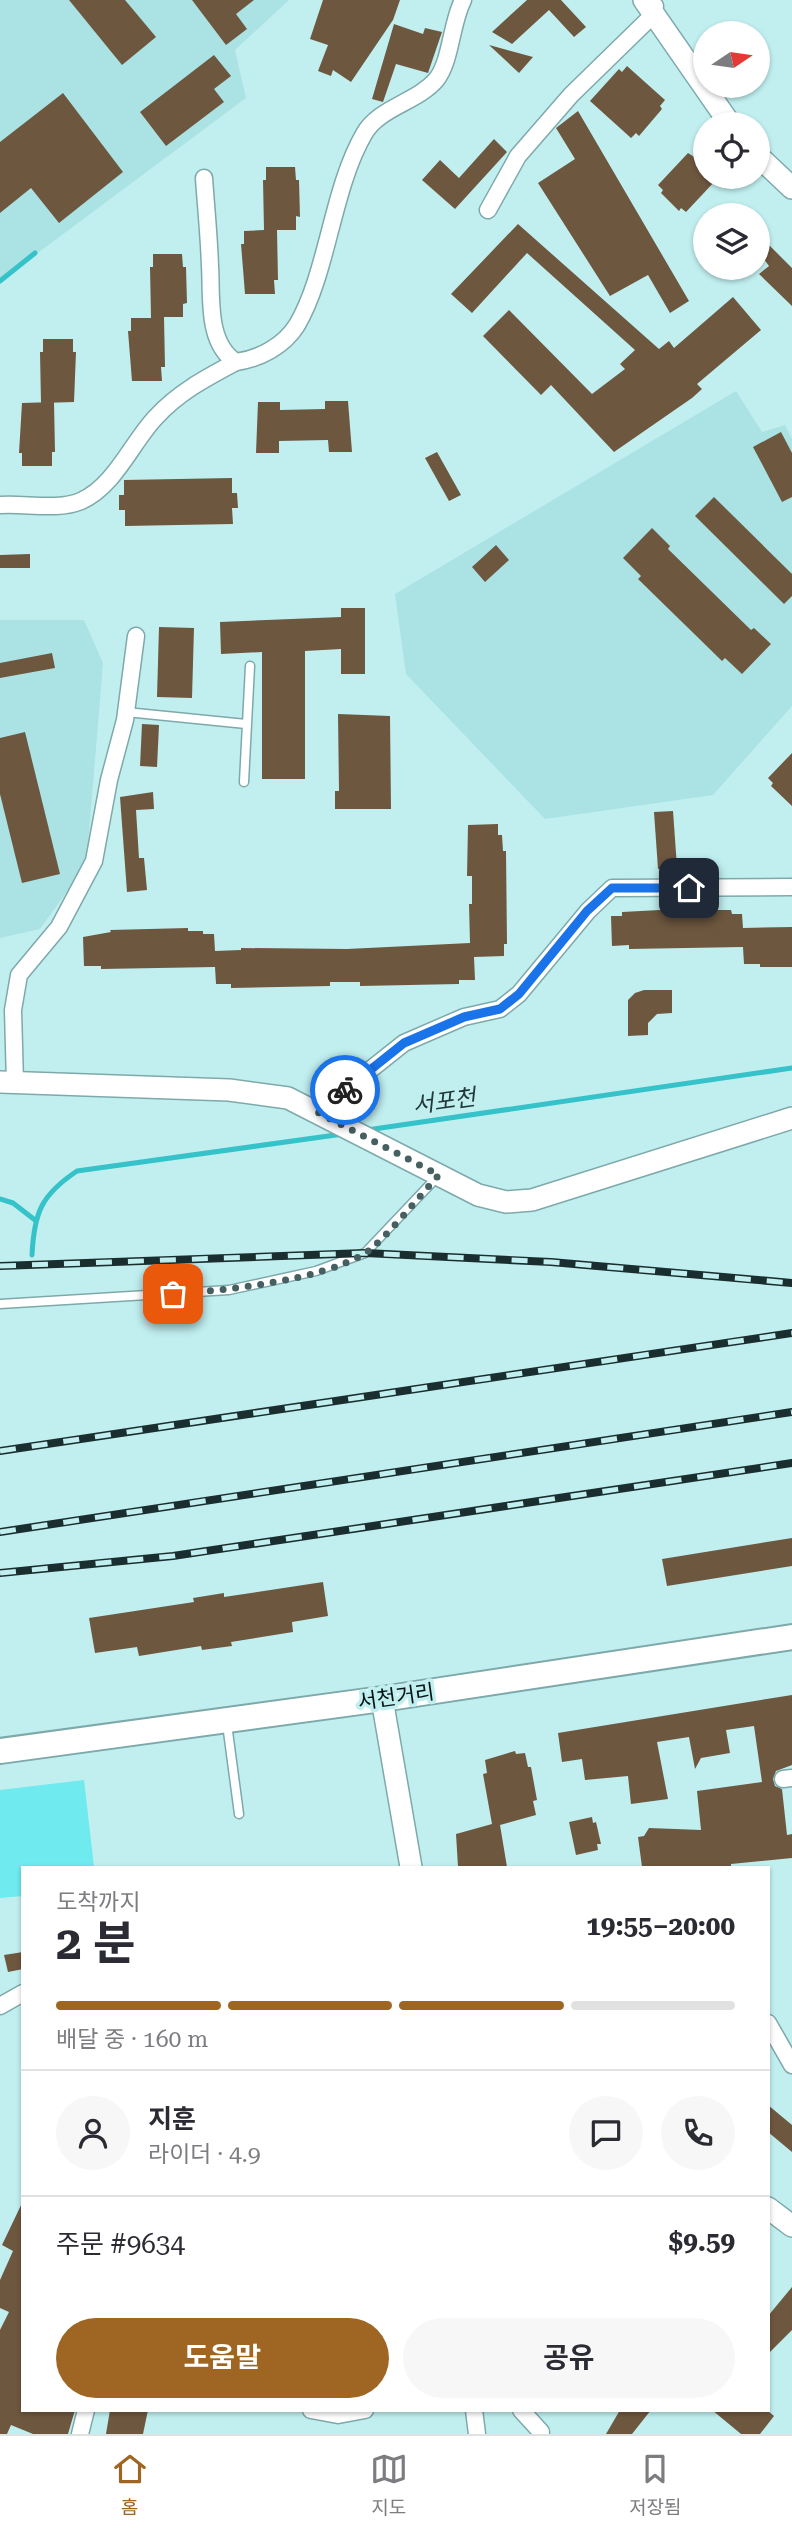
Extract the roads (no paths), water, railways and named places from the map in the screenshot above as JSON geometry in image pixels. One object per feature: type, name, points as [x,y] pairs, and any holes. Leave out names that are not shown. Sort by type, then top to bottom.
[{"type":"main road","name":"서천거리","points":[[0,1751],[382,1699],[792,1637]]},
{"type":"street","points":[[0,505],[54,506],[81,501],[104,482],[154,419],[183,391],[236,362],[255,359],[272,350],[296,327],[308,301],[326,237],[364,132],[437,79],[463,0]]},
{"type":"street","points":[[488,210],[518,156],[651,5],[722,112]]},
{"type":"street","points":[[770,167],[792,188]]},
{"type":"street","points":[[204,178],[211,268],[210,301],[219,340],[226,356],[236,362]]},
{"type":"street","points":[[136,636],[126,712],[109,780],[94,861],[59,927],[19,975],[7,1083],[229,1090],[288,1098],[478,1195],[506,1202],[532,1200],[792,1118]]},
{"type":"street","points":[[324,1116],[404,1043],[464,1017],[500,1009],[519,994],[587,911],[612,888],[792,887]]},
{"type":"street","points":[[382,1699],[411,1866]]},
{"type":"street","points":[[0,2006],[21,1994]]},
{"type":"street","points":[[770,2026],[792,2065]]},
{"type":"street","points":[[770,2210],[792,2226]]},
{"type":"street","points":[[80,2434],[86,2412]]},
{"type":"street","points":[[322,2412],[338,2415],[354,2412]]},
{"type":"street","points":[[474,2412],[477,2434]]},
{"type":"street","points":[[523,2412],[541,2431]]},
{"type":"lane","points":[[244,782],[250,666]]},
{"type":"lane","points":[[126,712],[246,724]]},
{"type":"lane","points":[[0,1304],[229,1290],[316,1271],[365,1253],[439,1175]]},
{"type":"lane","points":[[226,1721],[239,1814]]},
{"type":"waterway","points":[[0,281],[35,253]]},
{"type":"waterway","name":"서포천","points":[[367,1130],[792,1068]]},
{"type":"waterway","name":"서포천","points":[[32,1255],[35,1228],[42,1206],[55,1188],[77,1171],[343,1134]]},
{"type":"waterway","points":[[0,1199],[13,1203],[35,1220]]},
{"type":"railway","points":[[0,1266],[365,1253],[551,1262],[792,1283]]},
{"type":"railway","points":[[0,1451],[792,1333]]},
{"type":"railway","points":[[0,1532],[792,1412]]},
{"type":"railway","points":[[0,1573],[173,1556],[792,1463]]}]
